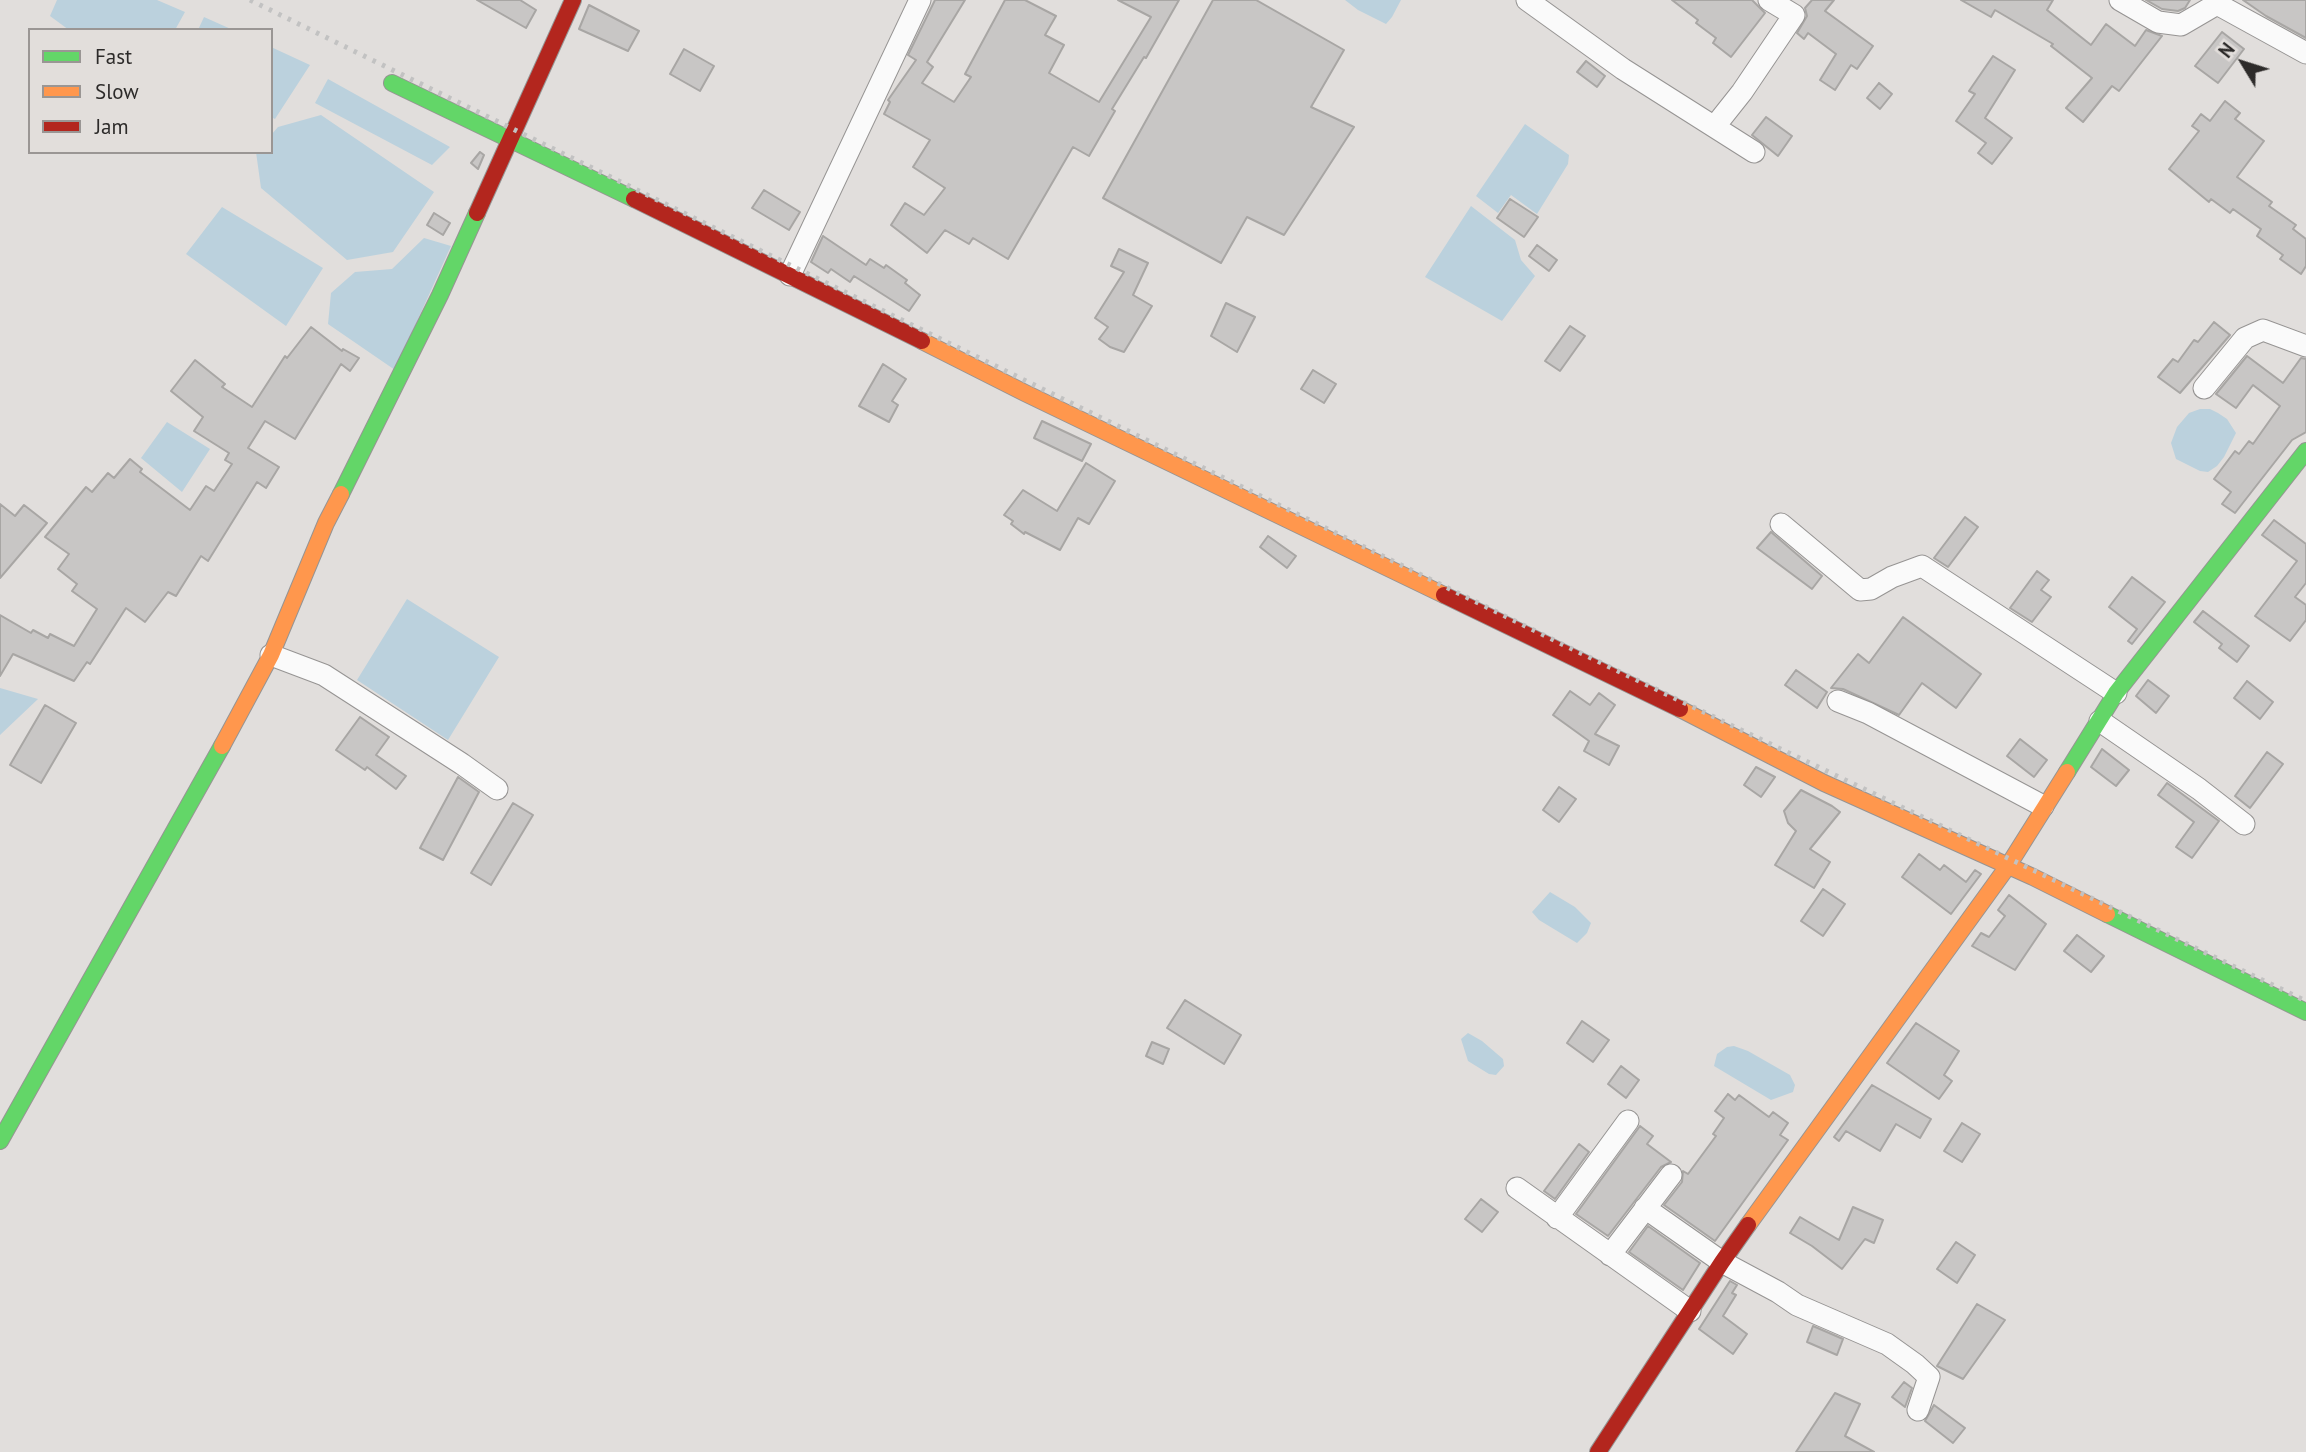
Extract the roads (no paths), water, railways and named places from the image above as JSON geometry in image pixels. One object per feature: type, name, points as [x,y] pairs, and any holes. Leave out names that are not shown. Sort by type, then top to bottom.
[{"type":"street","points":[[0,1141],[199,789],[271,655],[326,523],[440,295],[573,0]]},
{"type":"street","points":[[790,275],[920,0]]},
{"type":"street","points":[[1527,0],[1623,69],[1754,152]]},
{"type":"street","points":[[1715,126],[1742,92],[1794,15],[1769,0]]},
{"type":"street","points":[[2120,0],[2158,22],[2181,25],[2218,2],[2306,53]]},
{"type":"street","points":[[392,83],[790,275],[1232,494],[1718,727],[1824,783],[2008,866],[2306,1012]]},
{"type":"street","points":[[2204,388],[2245,338],[2263,330],[2306,346]]},
{"type":"street","points":[[1598,1452],[1721,1262],[2008,866],[2116,693],[2306,451]]},
{"type":"street","points":[[1780,524],[1860,590],[1871,589],[1892,577],[1922,566],[2116,693]]},
{"type":"street","points":[[271,655],[324,675],[497,789]]},
{"type":"street","points":[[1838,701],[1868,713],[2043,806]]},
{"type":"street","points":[[2100,721],[2199,789],[2244,824]]},
{"type":"street","points":[[1557,1218],[1628,1121]]},
{"type":"street","points":[[1610,1255],[1671,1175]]},
{"type":"street","points":[[1517,1188],[1690,1311]]},
{"type":"street","points":[[1645,1208],[1721,1262],[1797,1305],[1887,1344],[1915,1364],[1929,1377],[1918,1410]]},
{"type":"water","points":[[57,0],[157,0],[185,12],[176,28],[66,28],[50,16]]},
{"type":"water","points":[[1345,0],[1401,0],[1386,24]]},
{"type":"water","points":[[204,17],[229,28],[199,28]]},
{"type":"water","points":[[273,48],[310,65],[275,119],[273,118]]},
{"type":"water","points":[[328,79],[450,147],[432,165],[315,103]]},
{"type":"water","points":[[321,115],[434,192],[393,252],[347,260],[261,188],[256,154],[273,154],[273,133],[278,127]]},
{"type":"water","points":[[1525,124],[1569,155],[1568,164],[1537,214],[1511,195],[1498,213],[1476,196]]},
{"type":"water","points":[[1471,206],[1515,240],[1521,260],[1535,276],[1502,321],[1425,277]]},
{"type":"water","points":[[222,207],[323,268],[286,326],[186,254]]},
{"type":"water","points":[[424,238],[451,246],[395,370],[328,324],[331,293],[355,272],[392,269]]},
{"type":"water","points":[[2210,409],[2227,419],[2236,433],[2224,457],[2208,472],[2176,459],[2171,443],[2177,427],[2189,413]]},
{"type":"water","points":[[167,422],[210,449],[182,492],[141,458]]},
{"type":"water","points":[[407,599],[499,657],[448,740],[357,680]]},
{"type":"water","points":[[0,688],[38,699],[0,735]]},
{"type":"water","points":[[1550,892],[1575,907],[1591,923],[1587,933],[1577,943],[1539,920],[1532,912]]},
{"type":"water","points":[[1468,1033],[1503,1059],[1504,1066],[1496,1075],[1489,1074],[1468,1061],[1461,1039]]},
{"type":"water","points":[[1734,1046],[1790,1075],[1795,1085],[1793,1092],[1771,1100],[1714,1066],[1717,1054]]},
{"type":"railway","points":[[250,0],[1566,646],[2306,1001]]}]
